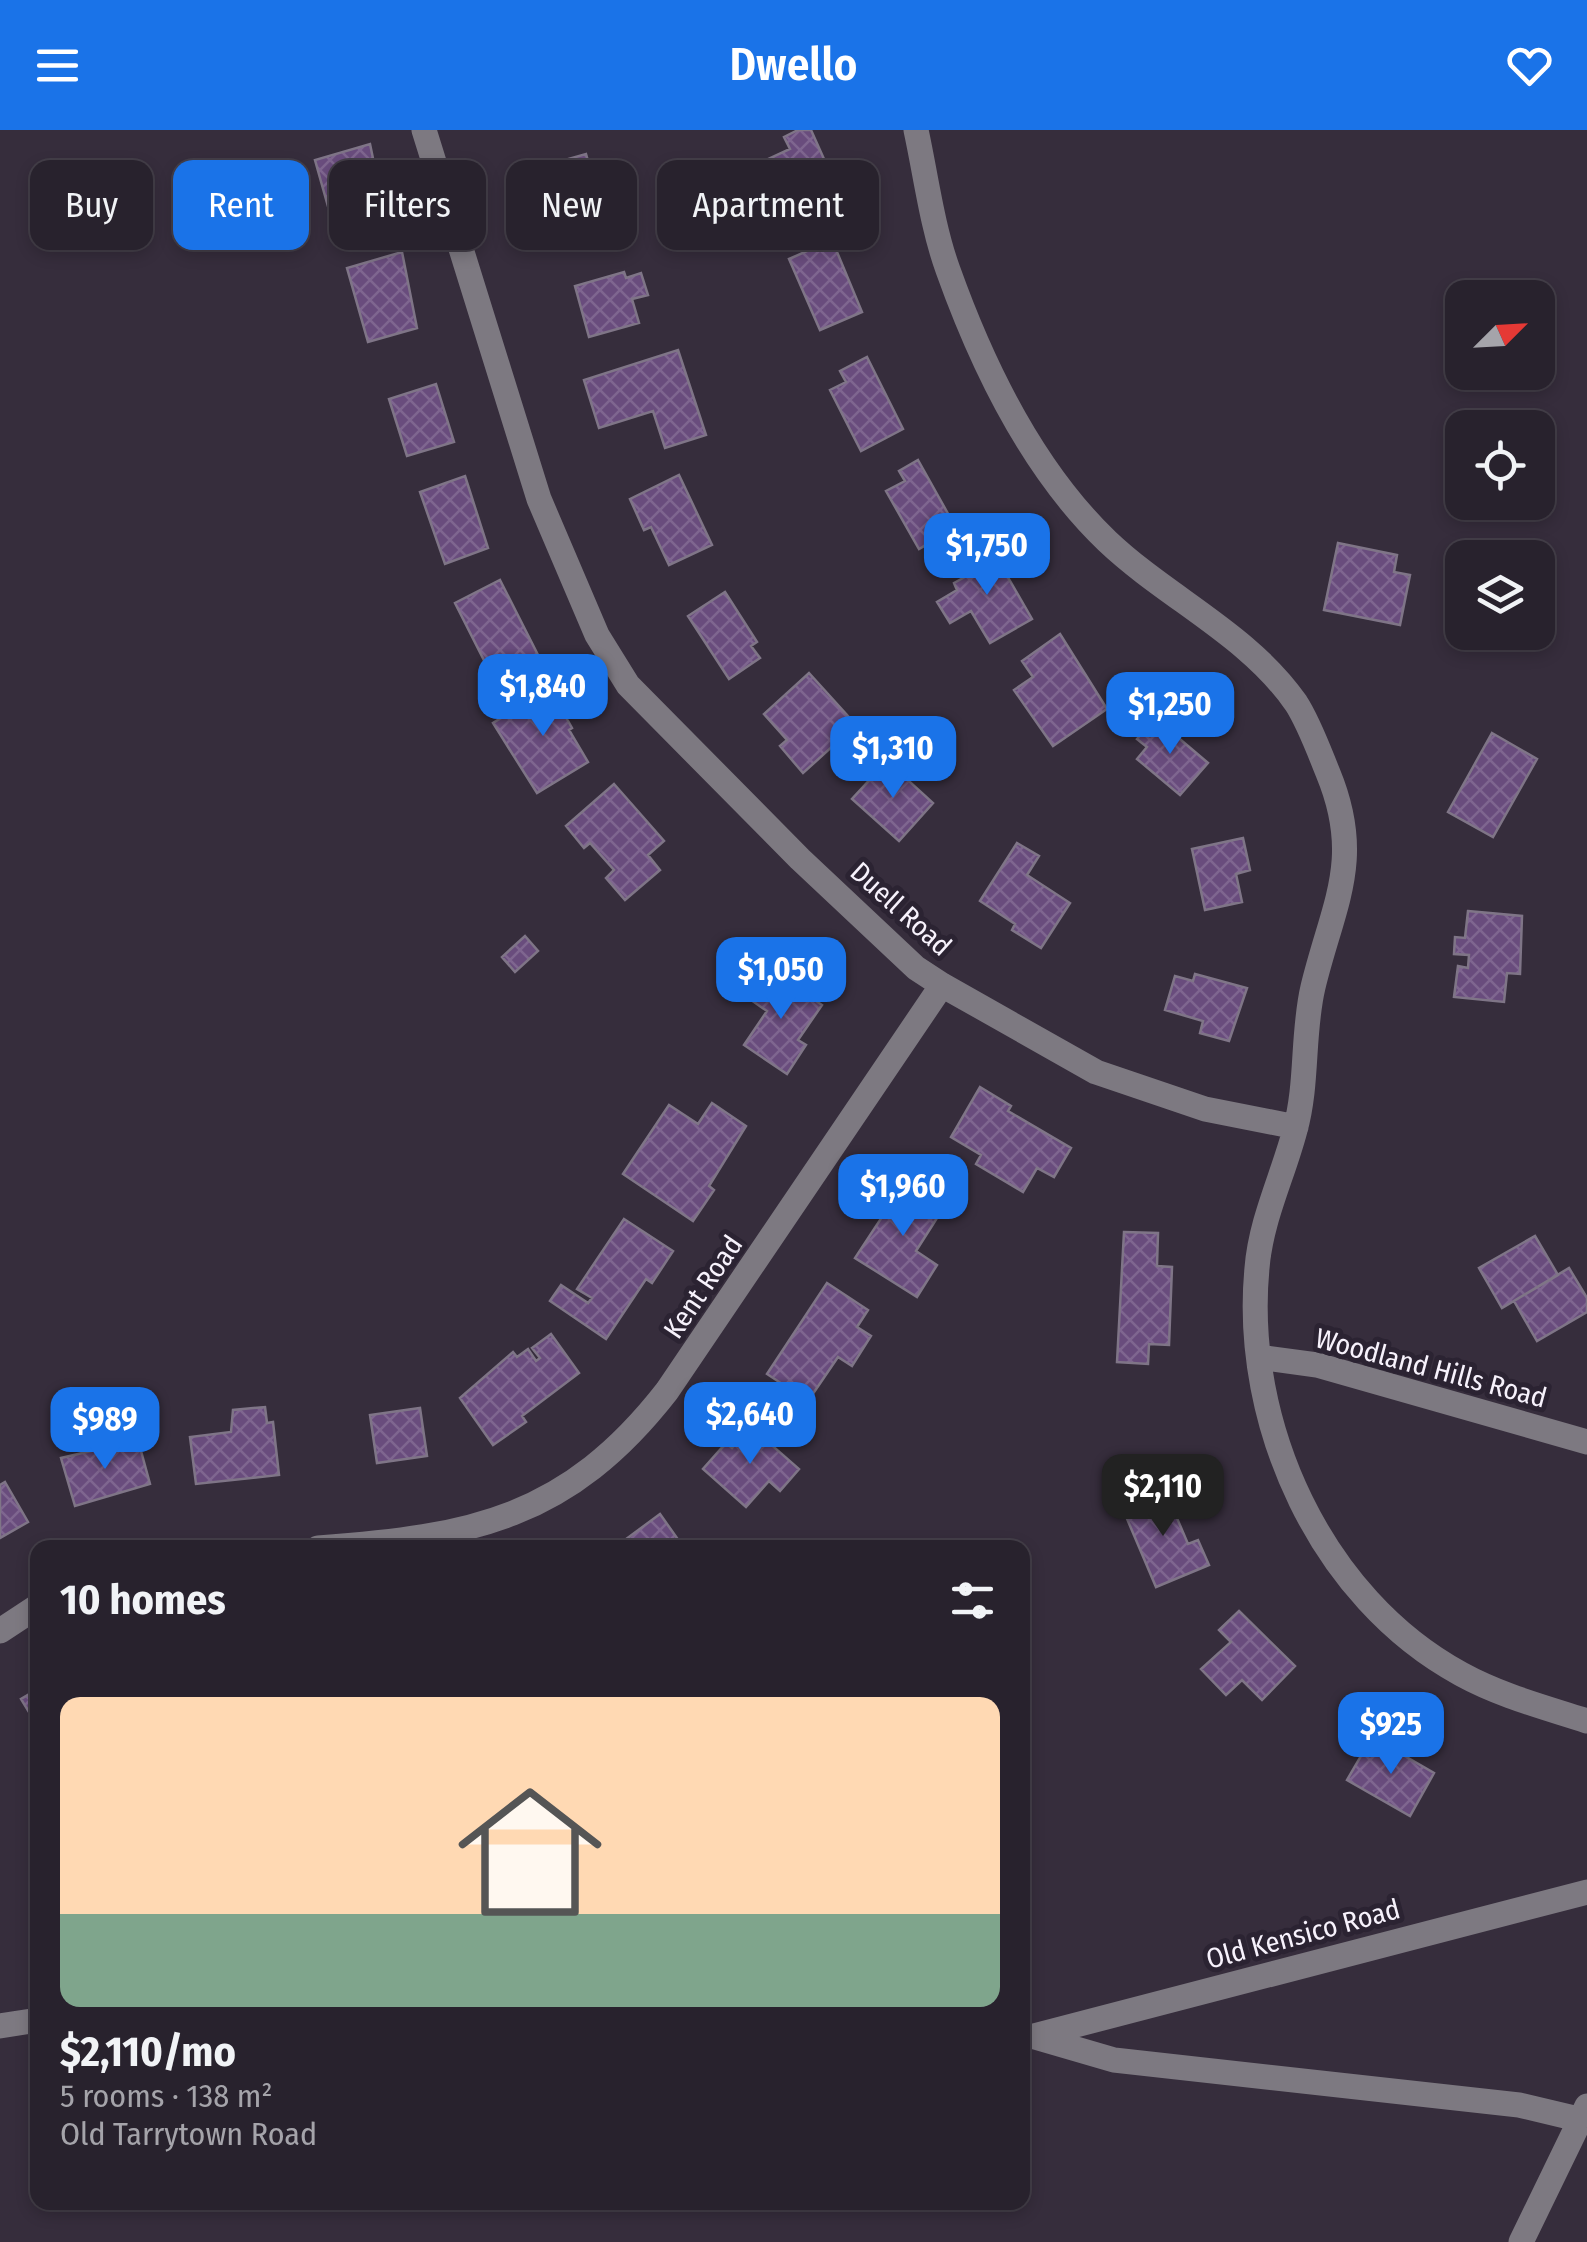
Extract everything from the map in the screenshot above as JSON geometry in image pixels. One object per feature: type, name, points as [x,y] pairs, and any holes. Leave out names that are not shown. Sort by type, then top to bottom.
[{"type":"street","name":"Duell Road","points":[[424,130],[539,498],[596,635],[628,685],[916,968],[1096,1072],[1206,1109],[1296,1127]]},
{"type":"street","points":[[916,130],[946,268],[996,385],[1050,477],[1108,542],[1262,663],[1298,706],[1330,778],[1345,830],[1344,885],[1312,990],[1296,1127],[1270,1201],[1257,1262],[1254,1312],[1258,1356],[1267,1419],[1286,1468],[1310,1518],[1361,1591],[1406,1636],[1461,1674],[1498,1692],[1587,1721]]},
{"type":"street","name":"Kent Road","points":[[414,1540],[472,1529],[551,1497],[587,1474],[625,1440],[712,1328],[942,985]]},
{"type":"street","name":"Woodland Hills Road","points":[[1258,1356],[1317,1365],[1587,1442]]},
{"type":"street","points":[[0,1630],[30,1611]]},
{"type":"street","name":"Old Kensico Road","points":[[1030,2038],[1587,1892]]},
{"type":"street","points":[[0,2026],[30,2021]]},
{"type":"street","name":"Old Kensico Road","points":[[1030,2038],[1114,2060],[1583,2113]]},
{"type":"street","points":[[1521,2242],[1583,2113]]},
{"type":"building","points":[[798,130],[811,130],[824,160],[768,160],[790,149],[784,137]]},
{"type":"building","points":[[370,144],[373,160],[329,160],[329,210],[315,160]]},
{"type":"building","points":[[586,154],[588,160],[564,160]]},
{"type":"building","points":[[809,250],[836,250],[862,312],[820,330],[789,259]]},
{"type":"building","points":[[402,252],[417,328],[368,342],[347,268]]},
{"type":"building","points":[[624,272],[626,278],[641,273],[648,295],[632,299],[639,323],[589,337],[575,286]]},
{"type":"building","points":[[678,350],[706,435],[665,448],[653,411],[599,428],[584,380]]},
{"type":"building","points":[[867,357],[903,429],[861,451],[830,390],[846,382],[840,371]]},
{"type":"building","points":[[436,384],[454,442],[407,456],[389,399]]},
{"type":"building","points":[[918,460],[956,528],[919,549],[886,491],[905,481],[899,471]]},
{"type":"building","points":[[679,475],[712,545],[669,565],[651,527],[644,530],[630,499]]},
{"type":"building","points":[[465,476],[488,548],[445,564],[420,492]]},
{"type":"building","points":[[1338,543],[1397,555],[1394,572],[1410,575],[1400,625],[1324,610]]},
{"type":"building","points":[[990,546],[1032,619],[990,643],[971,611],[950,623],[937,602],[957,590],[954,583],[972,573],[965,561]]},
{"type":"building","points":[[500,580],[538,655],[493,678],[455,603]]},
{"type":"building","points":[[725,592],[757,642],[751,646],[760,658],[729,679],[688,616]]},
{"type":"building","points":[[1060,634],[1107,709],[1053,746],[1014,690],[1033,677],[1022,661]]},
{"type":"building","points":[[809,673],[856,725],[803,773],[780,746],[787,740],[764,714]]},
{"type":"building","points":[[556,684],[575,714],[567,719],[572,728],[569,730],[588,762],[537,793],[493,723]]},
{"type":"building","points":[[1155,718],[1208,763],[1180,795],[1137,759],[1147,747],[1137,739]]},
{"type":"building","points":[[1492,733],[1537,759],[1493,837],[1448,812]]},
{"type":"building","points":[[887,761],[933,803],[899,841],[852,799]]},
{"type":"building","points":[[614,784],[664,841],[648,855],[660,870],[625,900],[606,878],[614,870],[590,843],[584,848],[566,826]]},
{"type":"building","points":[[1243,838],[1250,870],[1236,874],[1242,902],[1205,910],[1192,849]]},
{"type":"building","points":[[1017,843],[1039,856],[1027,875],[1070,903],[1041,948],[1012,930],[1015,924],[980,901]]},
{"type":"building","points":[[1468,911],[1522,916],[1520,974],[1507,973],[1504,1002],[1454,997],[1458,966],[1468,968],[1469,955],[1454,954],[1455,937],[1465,938]]},
{"type":"building","points":[[525,936],[538,951],[515,972],[502,957]]},
{"type":"building","points":[[771,970],[822,1005],[798,1040],[806,1045],[787,1074],[744,1045],[767,1011],[751,1000]]},
{"type":"building","points":[[1195,974],[1247,988],[1229,1041],[1200,1033],[1203,1021],[1165,1010],[1175,976],[1193,981]]},
{"type":"building","points":[[980,1087],[1011,1106],[1008,1111],[1071,1148],[1054,1177],[1037,1168],[1023,1192],[976,1164],[981,1155],[951,1137]]},
{"type":"building","points":[[712,1103],[746,1126],[709,1186],[714,1190],[693,1221],[623,1174],[669,1105],[698,1124]]},
{"type":"building","points":[[907,1179],[946,1204],[916,1251],[937,1265],[917,1297],[855,1258]]},
{"type":"building","points":[[624,1219],[673,1251],[652,1283],[646,1279],[606,1339],[550,1301],[561,1285],[588,1303],[592,1298],[577,1289]]},
{"type":"building","points":[[1124,1232],[1158,1233],[1157,1266],[1172,1267],[1169,1345],[1149,1344],[1148,1364],[1117,1362]]},
{"type":"building","points":[[1535,1236],[1558,1275],[1502,1308],[1479,1268]]},
{"type":"building","points":[[1569,1268],[1587,1298],[1587,1312],[1537,1341],[1514,1301]]},
{"type":"building","points":[[827,1283],[868,1310],[857,1327],[871,1336],[852,1366],[838,1357],[808,1401],[767,1374]]},
{"type":"building","points":[[551,1334],[579,1373],[522,1416],[526,1422],[493,1445],[460,1398],[513,1352],[517,1357],[528,1349],[536,1361],[540,1358],[532,1348]]},
{"type":"building","points":[[265,1407],[267,1423],[273,1422],[279,1475],[196,1484],[190,1437],[231,1432],[233,1410]]},
{"type":"building","points":[[420,1408],[427,1456],[377,1463],[370,1415]]},
{"type":"building","points":[[751,1427],[799,1469],[780,1491],[769,1481],[746,1507],[703,1469],[726,1443],[732,1448]]},
{"type":"building","points":[[138,1440],[150,1484],[75,1506],[61,1458]]},
{"type":"building","points":[[5,1482],[28,1522],[0,1538],[0,1485]]},
{"type":"building","points":[[1165,1490],[1188,1544],[1198,1540],[1209,1565],[1156,1587],[1122,1507]]},
{"type":"building","points":[[660,1514],[678,1540],[625,1540]]},
{"type":"building","points":[[1239,1611],[1295,1666],[1262,1700],[1242,1680],[1226,1695],[1201,1669],[1231,1642],[1219,1630]]},
{"type":"building","points":[[30,1694],[30,1714],[21,1699]]},
{"type":"building","points":[[1372,1737],[1434,1773],[1410,1816],[1347,1780]]}]
